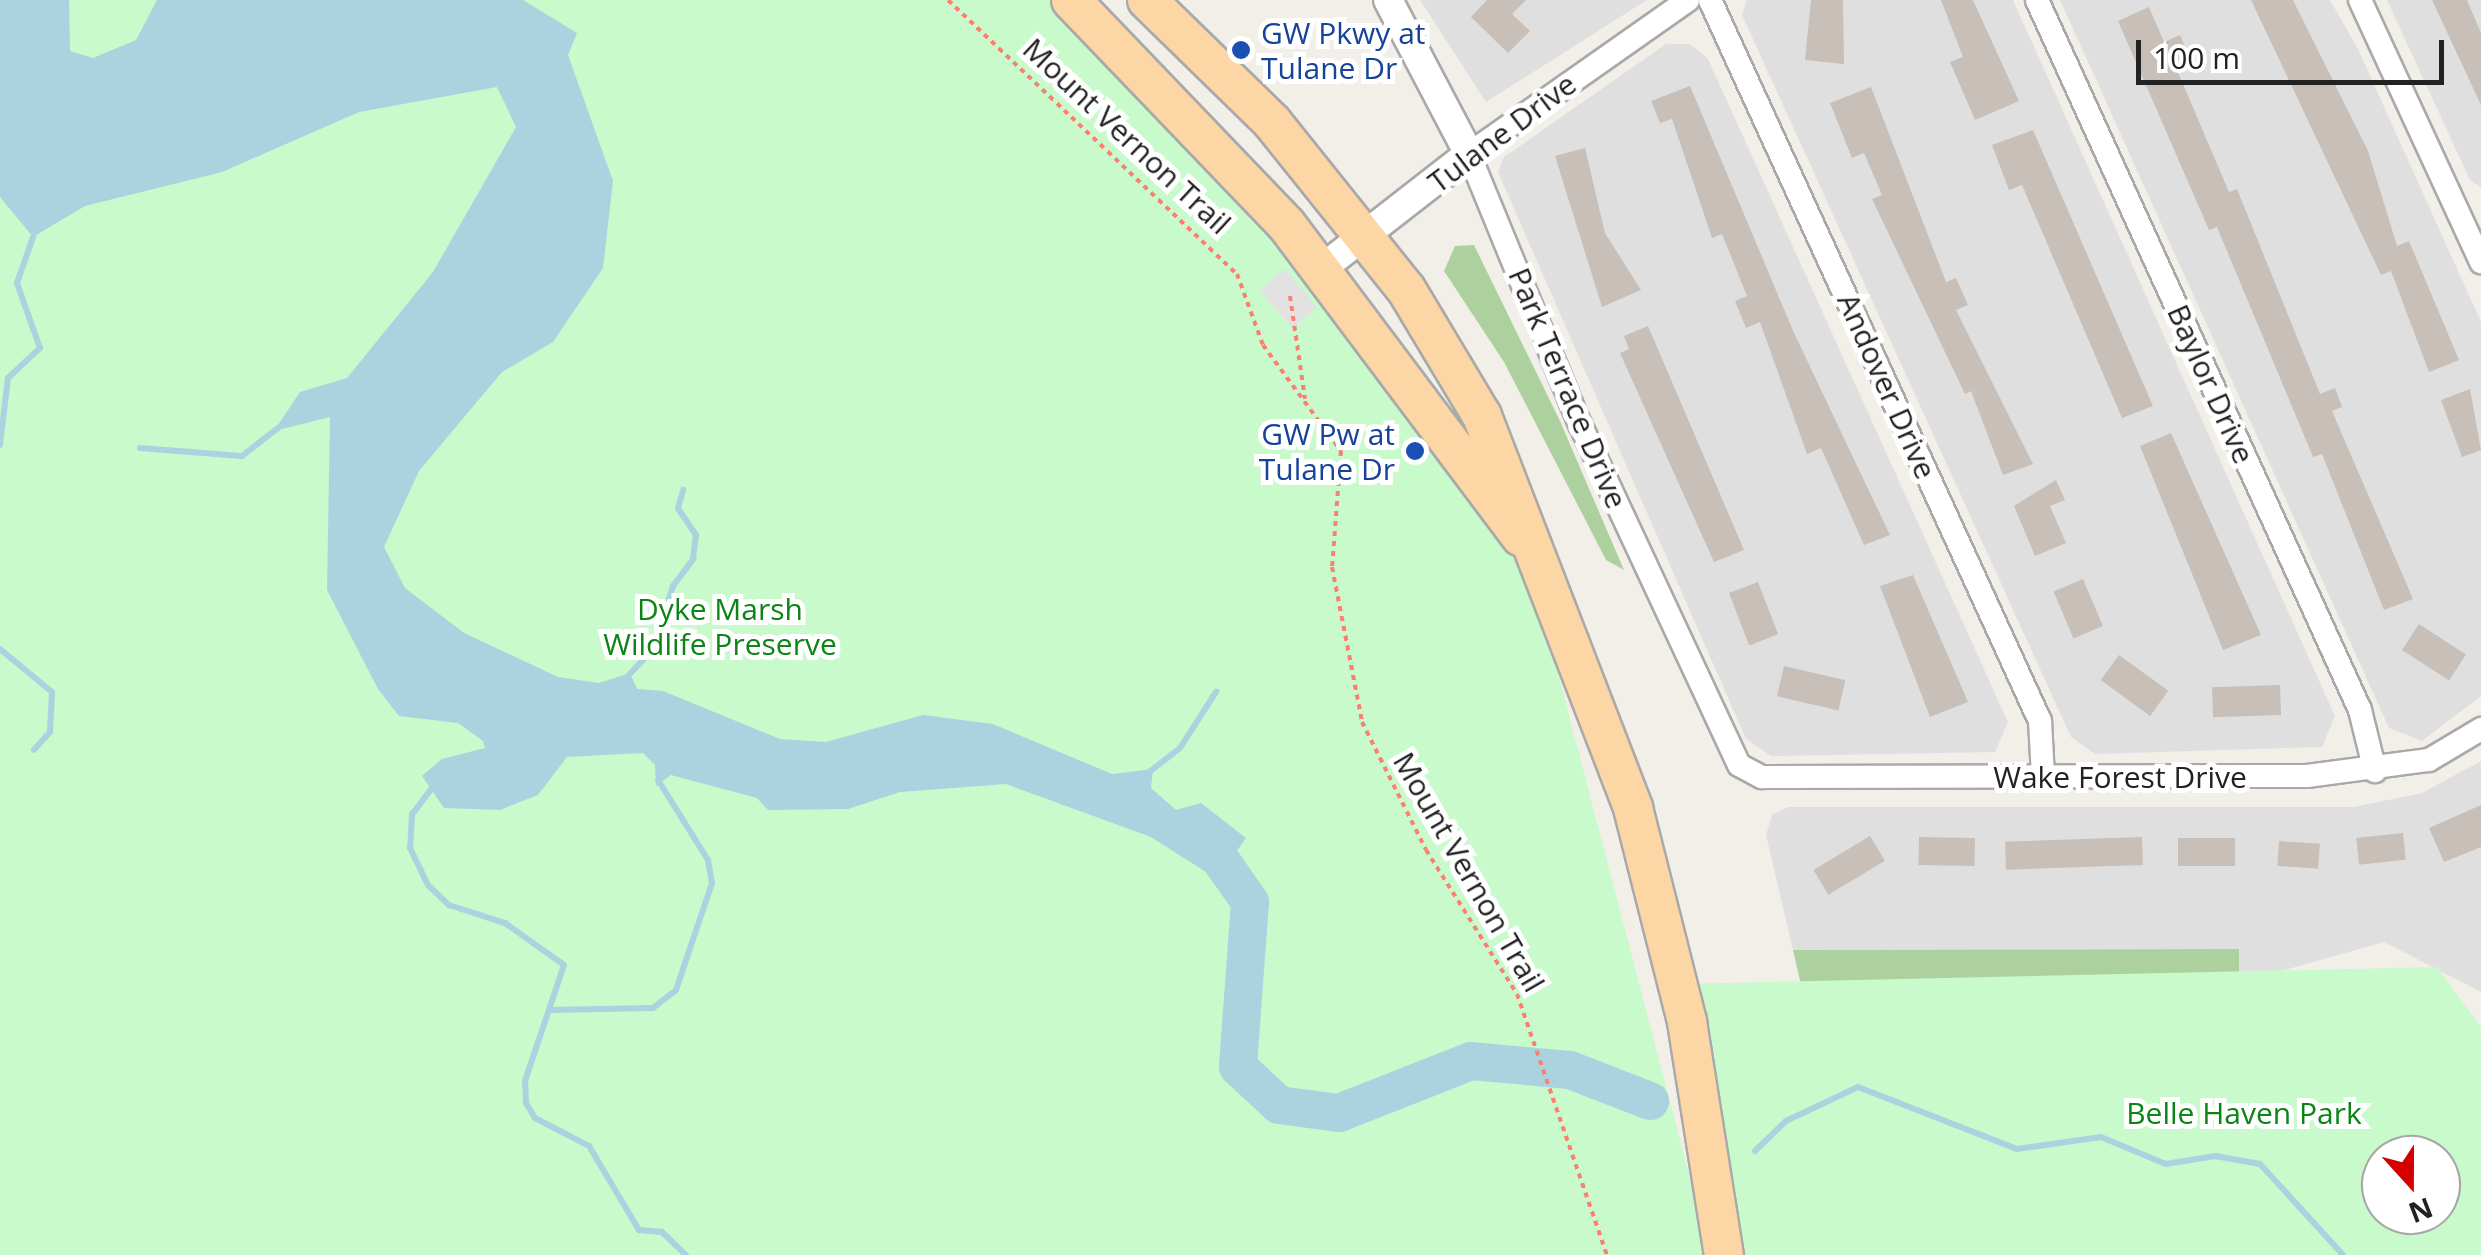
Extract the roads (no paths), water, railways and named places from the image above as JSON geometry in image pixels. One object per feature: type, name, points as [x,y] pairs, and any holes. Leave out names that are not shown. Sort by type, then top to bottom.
[{"type":"main road","points":[[1071,0],[1237,168],[1320,270],[1522,539]]},
{"type":"main road","points":[[1146,0],[1272,122],[1365,238],[1482,416],[1522,539],[1632,808],[1687,1022],[1724,1255]]},
{"type":"street","name":"Park Terrace Drive","points":[[1388,0],[1469,154],[1728,750],[1750,773]]},
{"type":"street","name":"Tulane Drive","points":[[1320,270],[1469,154],[1688,0]]},
{"type":"street","name":"Andover Drive","points":[[1710,0],[2040,720],[2043,777]]},
{"type":"street","name":"Baylor Drive","points":[[2037,0],[2360,710],[2375,771]]},
{"type":"street","points":[[2360,0],[2476,238],[2481,262]]},
{"type":"street","name":"Wake Forest Drive","points":[[1750,773],[2043,777],[2375,771],[2430,760],[2481,728]]},
{"type":"water","points":[[0,0],[69,0],[70,51],[93,58],[136,40],[157,0],[523,0],[577,33],[568,55],[613,181],[603,268],[553,342],[502,372],[419,471],[384,547],[405,588],[464,633],[558,677],[599,683],[630,673],[637,689],[663,691],[780,739],[826,742],[923,715],[993,724],[1112,774],[1153,769],[1151,788],[1176,810],[1201,803],[1246,838],[1217,879],[1151,837],[1006,784],[900,792],[848,809],[768,810],[757,798],[671,775],[656,786],[655,765],[643,753],[567,757],[538,795],[500,810],[444,808],[422,776],[442,759],[485,748],[483,741],[458,723],[399,716],[378,689],[327,590],[330,417],[274,431],[300,392],[347,378],[433,272],[516,127],[497,87],[359,112],[222,172],[85,206],[33,237],[0,197]]},
{"type":"waterway","points":[[0,445],[8,378],[40,348],[17,283],[33,237]]},
{"type":"waterway","points":[[140,448],[242,456],[278,428]]},
{"type":"waterway","points":[[628,676],[654,648],[673,586],[693,559],[696,535],[678,508],[683,490]]},
{"type":"waterway","points":[[0,649],[52,692],[50,732],[34,750]]},
{"type":"waterway","points":[[1148,773],[1180,748],[1216,692]]},
{"type":"waterway","points":[[549,1010],[653,1008],[676,990],[712,883],[708,860],[658,780]]},
{"type":"waterway","points":[[435,784],[412,814],[410,848],[428,885],[449,905],[505,923],[564,965],[525,1081],[526,1103],[535,1118],[589,1146],[639,1230],[662,1232],[686,1255]]},
{"type":"waterway","points":[[1188,838],[1215,852],[1250,902],[1238,1067],[1279,1105],[1339,1113],[1471,1061],[1570,1070],[1650,1101]]},
{"type":"waterway","points":[[1755,1151],[1786,1121],[1858,1087],[2017,1149],[2101,1137],[2166,1164],[2215,1156],[2260,1164],[2343,1255]]},
{"type":"place","name":"GW Pkwy at Tulane Dr","points":[[1241,50]]},
{"type":"place","name":"GW Pw at Tulane Dr","points":[[1415,451]]},
{"type":"park label","name":"Dyke Marsh Wildlife Preserve","points":[[720,626]]},
{"type":"park label","name":"Belle Haven Park","points":[[2244,1113]]}]
